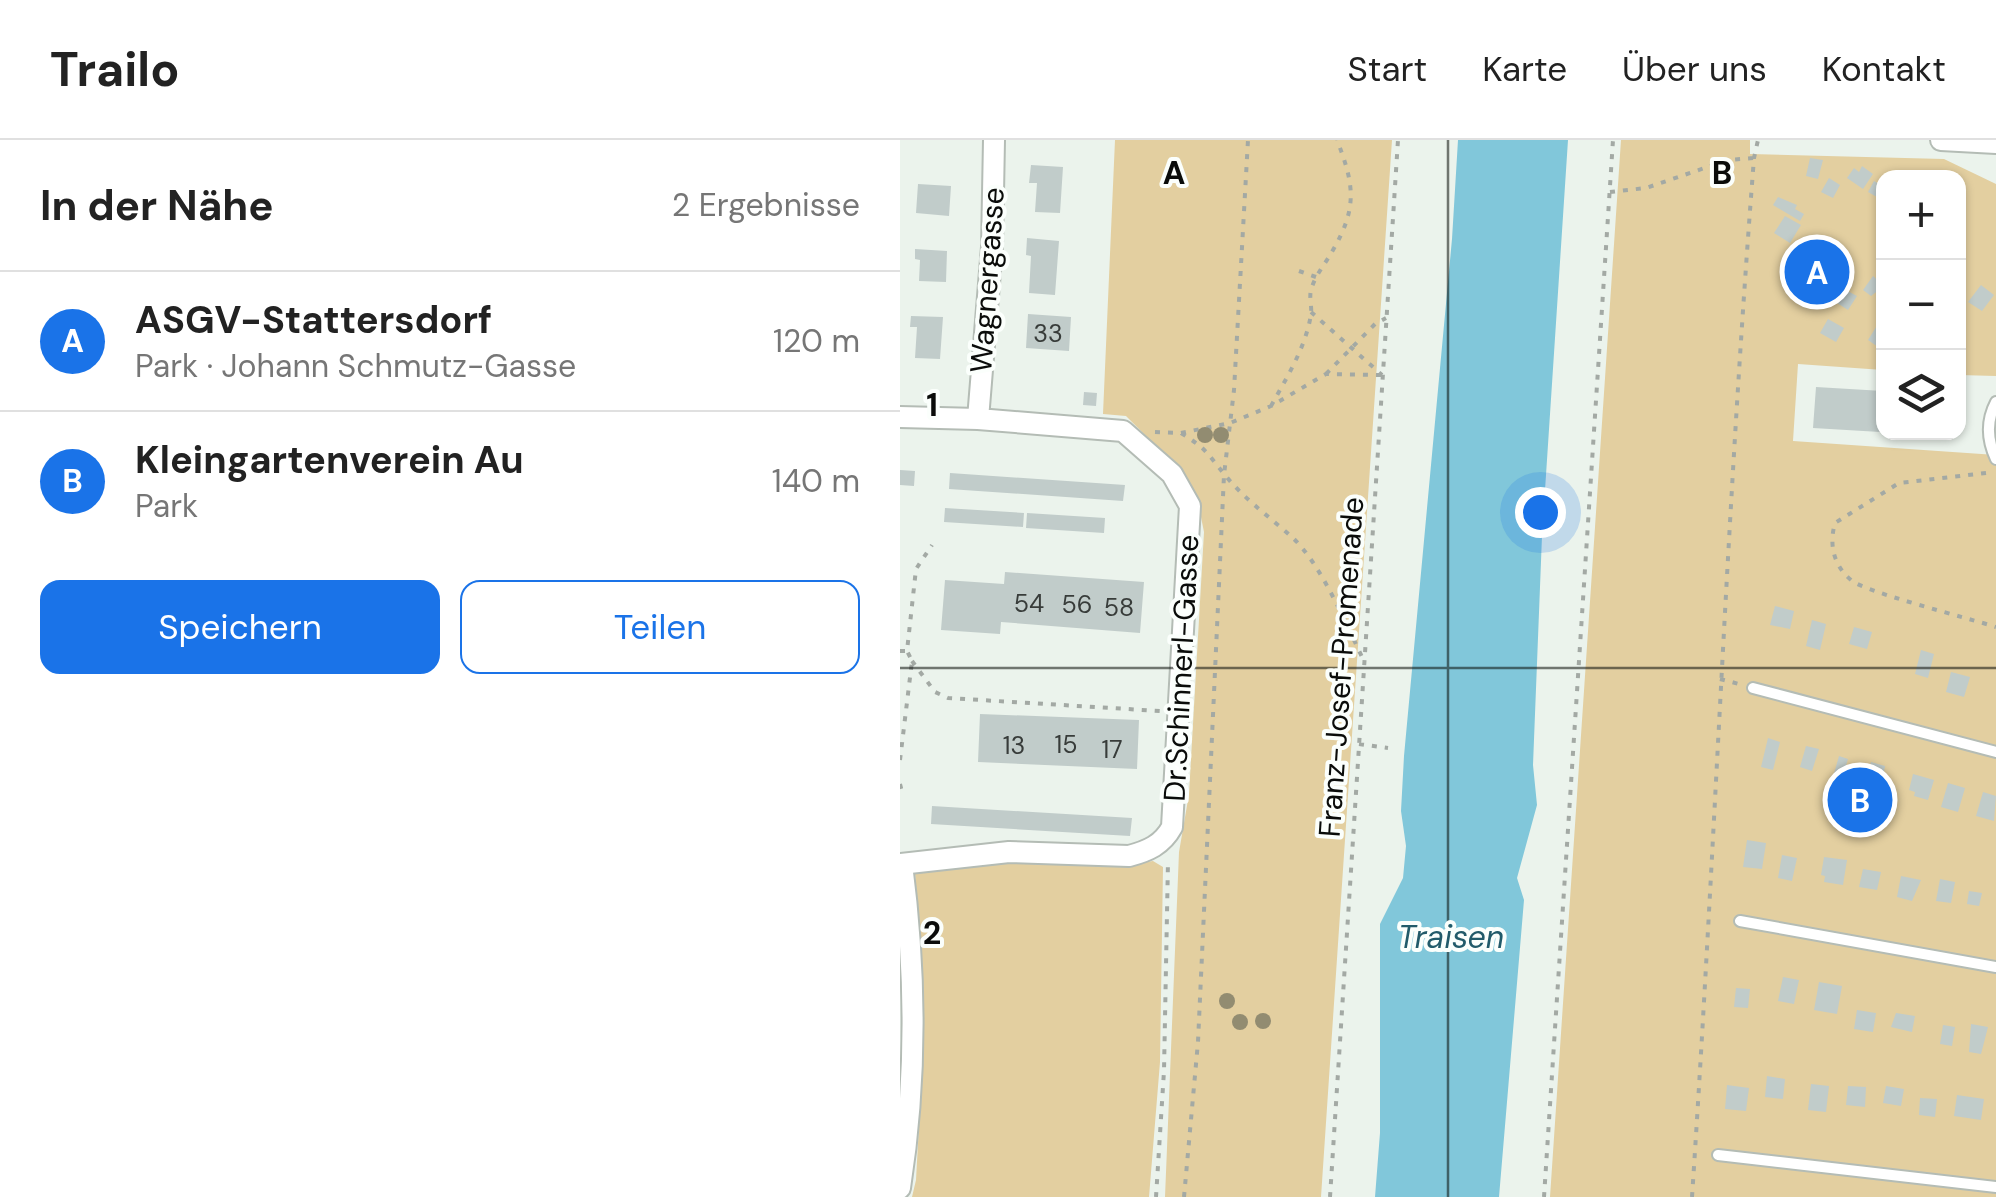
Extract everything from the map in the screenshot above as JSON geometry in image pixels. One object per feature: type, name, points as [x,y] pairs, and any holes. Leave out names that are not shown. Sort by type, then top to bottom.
[{"type":"street","name":"Wagnergasse","points":[[978,419],[992,247],[994,140]]},
{"type":"street","points":[[1941,140],[1996,143]]},
{"type":"street","points":[[900,417],[1123,431]]},
{"type":"street","name":"Dr.Schinnerl-Gasse","points":[[901,864],[1009,852],[1128,856],[1161,843],[1172,827],[1190,506],[1172,474],[1123,431]]},
{"type":"street","points":[[900,1188],[914,1018],[911,944],[901,864]]},
{"type":"lane","points":[[1996,402],[1990,414],[1988,443],[1996,459]]},
{"type":"lane","points":[[1753,688],[1996,752]]},
{"type":"lane","points":[[1740,921],[1996,967]]},
{"type":"lane","points":[[1718,1155],[1996,1187]]},
{"type":"path","points":[[1184,1197],[1199,1025],[1224,475],[1248,140]]},
{"type":"path","points":[[1271,406],[1295,363],[1311,312],[1310,294],[1316,277],[1335,248],[1352,206],[1352,179],[1337,140]]},
{"type":"path","name":"Franz-Josef-Promenade","points":[[1330,1197],[1398,140]]},
{"type":"path","points":[[1544,1197],[1614,140]]},
{"type":"path","points":[[1692,1197],[1738,360],[1758,140]]},
{"type":"path","points":[[1610,192],[1646,188],[1728,160],[1754,158]]},
{"type":"path","points":[[1299,271],[1316,277]]},
{"type":"path","points":[[1311,312],[1382,375]]},
{"type":"path","points":[[1123,431],[1181,433],[1230,424],[1326,374],[1375,324],[1386,318]]},
{"type":"path","points":[[1326,374],[1382,375]]},
{"type":"path","points":[[1181,433],[1208,450],[1224,475],[1267,518],[1296,540],[1365,663]]},
{"type":"path","points":[[1996,471],[1899,483],[1835,522],[1830,541],[1837,563],[1853,583],[1996,627]]},
{"type":"path","points":[[932,545],[916,569],[903,651],[935,692],[948,698],[1178,712]]},
{"type":"path","points":[[900,760],[912,662]]},
{"type":"path","points":[[1720,679],[1753,688]]},
{"type":"path","points":[[1359,744],[1388,748]]},
{"type":"path","points":[[900,784],[903,796]]},
{"type":"path","points":[[1156,1197],[1164,1089],[1170,868],[1161,843]]},
{"type":"shaded area","points":[[1115,140],[1392,140],[1321,1197],[1165,1197],[1179,852],[1189,794],[1204,532],[1199,507],[1178,468],[1126,416],[1103,414]]},
{"type":"shaded area","points":[[1621,140],[1750,140],[1750,154],[1944,159],[1996,184],[1996,376],[1966,375],[1966,170],[1876,170],[1876,370],[1798,364],[1793,441],[1996,455],[1996,1197],[1550,1197]]},
{"type":"shaded area","points":[[1023,861],[1127,865],[1153,861],[1163,867],[1160,1062],[1149,1197],[912,1197],[923,1052],[915,874]]},
{"type":"water","name":"Traisen","points":[[1458,140],[1568,140],[1542,536],[1533,765],[1537,805],[1517,878],[1524,900],[1499,1197],[1375,1197],[1380,1133],[1380,924],[1403,878],[1404,756]]},
{"type":"building","points":[[1810,158],[1823,160],[1818,179],[1806,176]]},
{"type":"building","points":[[1031,165],[1063,167],[1060,213],[1035,212],[1037,183],[1029,183]]},
{"type":"building","points":[[1862,166],[1873,174],[1863,189],[1847,178],[1854,168],[1859,172]]},
{"type":"building","points":[[1829,178],[1840,185],[1833,198],[1821,192]]},
{"type":"building","points":[[1874,181],[1876,182],[1876,196],[1868,192]]},
{"type":"building","points":[[918,184],[951,186],[949,216],[916,213]]},
{"type":"building","points":[[1778,197],[1797,205],[1795,209],[1804,214],[1800,221],[1773,205]]},
{"type":"building","points":[[1785,216],[1801,225],[1790,243],[1774,233]]},
{"type":"building","points":[[1027,238],[1059,241],[1055,295],[1029,293],[1031,256],[1026,255]]},
{"type":"building","points":[[915,249],[947,251],[946,282],[919,281],[920,260],[915,259]]},
{"type":"building","points":[[1873,276],[1876,279],[1876,292],[1871,296],[1863,290]]},
{"type":"building","points":[[1981,285],[1994,295],[1982,311],[1968,302]]},
{"type":"building","points":[[1842,288],[1857,296],[1848,310],[1834,301]]},
{"type":"building","points":[[1028,314],[1071,317],[1069,351],[1026,348]]},
{"type":"building","points":[[911,316],[943,317],[940,359],[915,358],[917,327],[910,327]]},
{"type":"building","points":[[1828,319],[1844,328],[1836,342],[1820,333]]},
{"type":"building","points":[[1876,327],[1876,346],[1868,340]]},
{"type":"building","points":[[1816,387],[1876,391],[1876,432],[1813,428]]},
{"type":"building","points":[[1084,392],[1097,393],[1096,406],[1083,405]]},
{"type":"building","points":[[900,470],[915,471],[914,486],[900,485]]},
{"type":"building","points":[[950,473],[1125,485],[1123,501],[949,489]]},
{"type":"building","points":[[945,508],[1024,513],[1023,527],[944,522]]},
{"type":"building","points":[[1027,513],[1105,518],[1104,533],[1026,528]]},
{"type":"building","points":[[1005,572],[1144,582],[1140,633],[1001,622],[1000,634],[941,630],[945,580],[1004,584]]},
{"type":"building","points":[[1775,606],[1794,611],[1790,629],[1770,625]]},
{"type":"building","points":[[1812,620],[1826,624],[1820,650],[1806,646]]},
{"type":"building","points":[[1854,627],[1872,632],[1867,649],[1849,644]]},
{"type":"building","points":[[1921,650],[1934,654],[1928,678],[1915,674]]},
{"type":"building","points":[[1951,672],[1970,677],[1964,697],[1946,692]]},
{"type":"building","points":[[980,714],[1139,720],[1137,769],[978,762]]},
{"type":"building","points":[[1768,738],[1780,742],[1773,770],[1761,767]]},
{"type":"building","points":[[1806,746],[1819,749],[1812,771],[1800,767]]},
{"type":"building","points":[[1839,756],[1848,759],[1842,779],[1833,777]]},
{"type":"building","points":[[1871,762],[1885,766],[1880,792],[1864,787]]},
{"type":"building","points":[[1913,774],[1934,780],[1928,800],[1909,790]]},
{"type":"building","points":[[1948,783],[1965,788],[1958,812],[1941,807]]},
{"type":"building","points":[[1983,792],[1996,796],[1994,821],[1976,816]]},
{"type":"building","points":[[932,806],[1132,818],[1130,836],[931,824]]},
{"type":"building","points":[[1747,840],[1766,843],[1762,869],[1743,867]]},
{"type":"building","points":[[1782,855],[1797,858],[1792,881],[1778,878]]},
{"type":"building","points":[[1824,857],[1847,860],[1843,885],[1824,882]]},
{"type":"building","points":[[1863,869],[1881,872],[1877,890],[1859,887]]},
{"type":"building","points":[[1901,876],[1921,880],[1912,901],[1897,897]]},
{"type":"building","points":[[1940,879],[1955,882],[1951,903],[1936,901]]},
{"type":"building","points":[[1969,891],[1982,893],[1979,906],[1967,904]]},
{"type":"building","points":[[1783,977],[1799,980],[1794,1004],[1778,1001]]},
{"type":"building","points":[[1819,982],[1842,986],[1837,1014],[1814,1010]]},
{"type":"building","points":[[1736,988],[1750,989],[1748,1008],[1734,1007]]},
{"type":"building","points":[[1857,1010],[1876,1013],[1873,1032],[1854,1029]]},
{"type":"building","points":[[1896,1013],[1915,1016],[1912,1032],[1891,1027]]},
{"type":"building","points":[[1971,1024],[1988,1027],[1981,1054],[1969,1052]]},
{"type":"building","points":[[1943,1025],[1955,1027],[1952,1046],[1940,1044]]},
{"type":"building","points":[[1767,1076],[1785,1079],[1783,1099],[1765,1097]]},
{"type":"building","points":[[1811,1084],[1829,1086],[1826,1112],[1808,1110]]},
{"type":"building","points":[[1727,1085],[1749,1088],[1746,1111],[1725,1109]]},
{"type":"building","points":[[1848,1086],[1866,1087],[1865,1107],[1846,1105]]},
{"type":"building","points":[[1886,1086],[1904,1089],[1901,1106],[1883,1103]]},
{"type":"building","points":[[1957,1095],[1984,1099],[1981,1120],[1954,1116]]},
{"type":"building","points":[[1920,1098],[1937,1099],[1935,1117],[1919,1115]]},
{"type":"place","name":"ASGV-Stattersdorf","points":[[1817,272]]},
{"type":"place","name":"Kleingartenverein Au","points":[[1860,800]]}]
